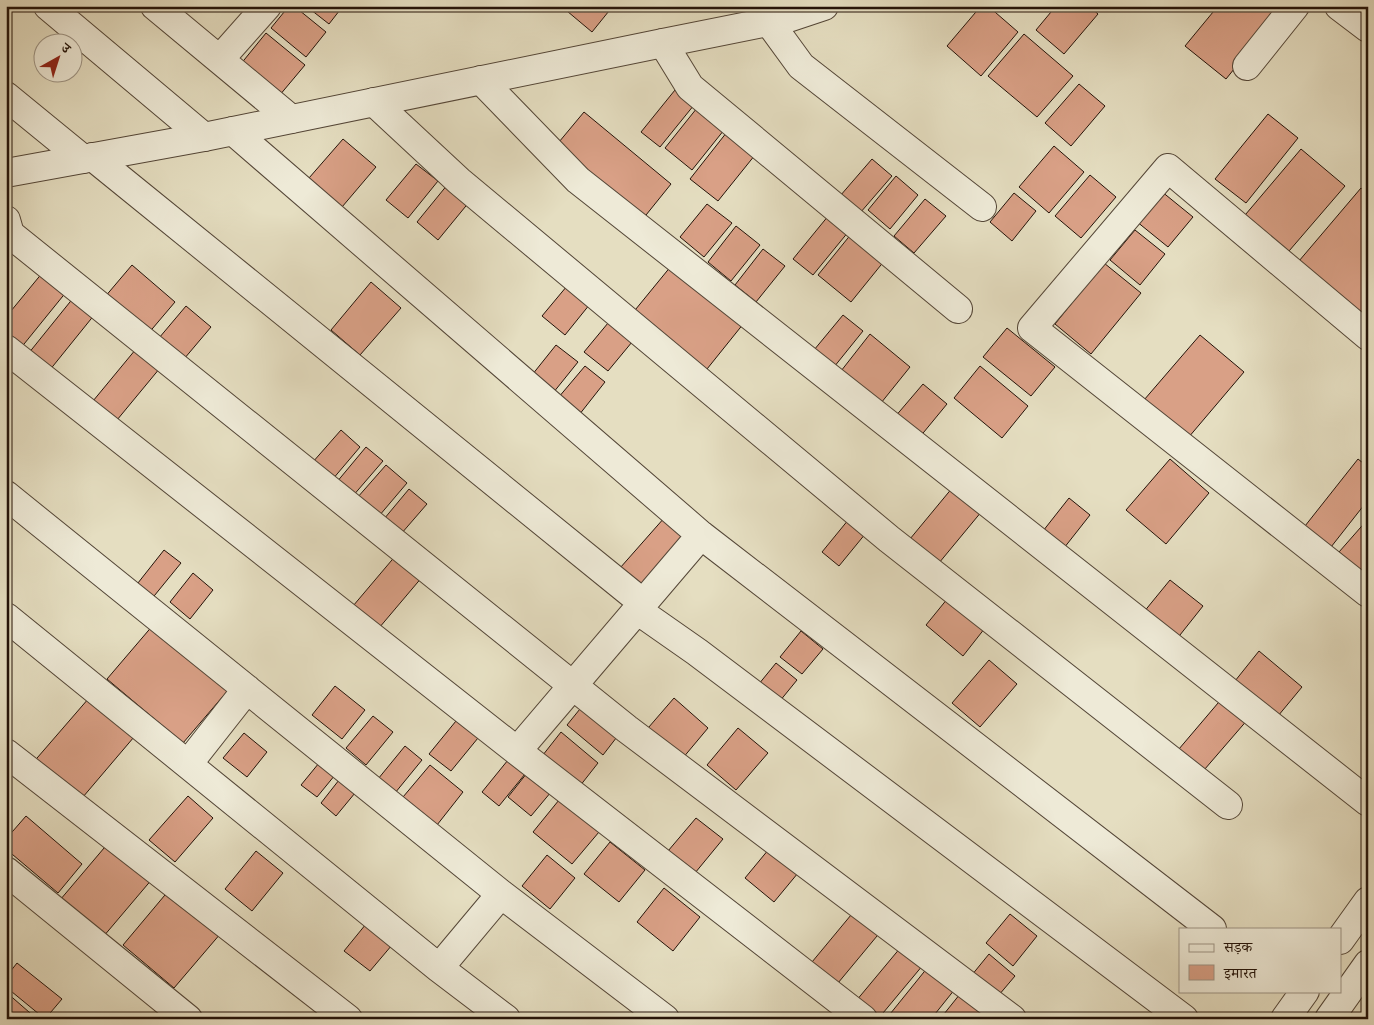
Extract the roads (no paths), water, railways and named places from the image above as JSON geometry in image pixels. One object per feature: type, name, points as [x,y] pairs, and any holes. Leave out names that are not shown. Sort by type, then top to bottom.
[{"type":"street","points":[[48,6],[204,137]]},
{"type":"street","points":[[155,6],[291,119]]},
{"type":"street","points":[[220,59],[267,6]]},
{"type":"street","points":[[6,173],[204,137],[663,44],[788,18],[824,6]]},
{"type":"street","points":[[1247,66],[1295,6]]},
{"type":"street","points":[[1339,6],[1368,28]]},
{"type":"street","points":[[769,22],[801,66],[982,207]]},
{"type":"street","points":[[663,44],[690,87],[958,309]]},
{"type":"street","points":[[481,80],[578,180],[1368,802]]},
{"type":"street","points":[[6,96],[88,158],[697,652],[1184,1019]]},
{"type":"street","points":[[374,102],[460,181],[889,539],[1228,805]]},
{"type":"street","points":[[233,130],[701,535],[1211,928]]},
{"type":"street","points":[[1368,336],[1168,168],[1032,328],[1368,593]]},
{"type":"street","points":[[6,220],[10,234],[573,685],[1012,1019]]},
{"type":"street","points":[[6,349],[863,1019]]},
{"type":"street","points":[[6,495],[501,894],[665,1019]]},
{"type":"street","points":[[518,751],[701,535]]},
{"type":"street","points":[[6,617],[439,968],[506,1019]]},
{"type":"street","points":[[188,764],[247,689]]},
{"type":"street","points":[[6,753],[348,1019]]},
{"type":"street","points":[[6,871],[188,1019]]},
{"type":"street","points":[[439,968],[501,894]]},
{"type":"street","points":[[1342,937],[1368,901]]},
{"type":"street","points":[[1329,1019],[1368,964]]},
{"type":"street","points":[[1285,1019],[1300,993]]}]
